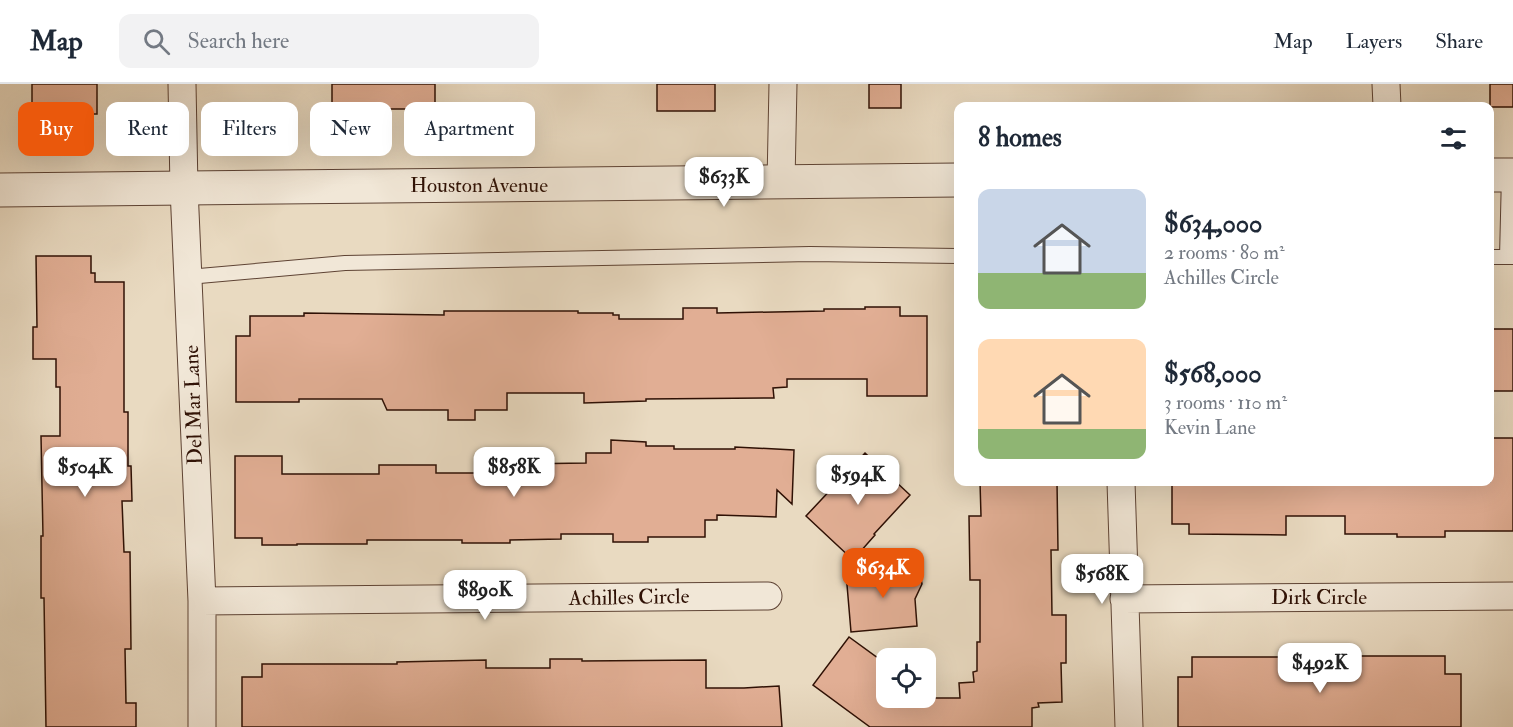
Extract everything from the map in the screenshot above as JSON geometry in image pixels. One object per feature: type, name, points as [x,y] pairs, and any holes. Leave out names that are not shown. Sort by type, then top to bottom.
[{"type":"street","name":"Del Mar Lane","points":[[182,84],[184,188],[202,601],[202,727]]},
{"type":"street","points":[[781,182],[783,84]]},
{"type":"street","points":[[1386,84],[1387,102]]},
{"type":"street","name":"Houston Avenue","points":[[0,190],[954,180]]},
{"type":"street","points":[[1120,486],[1129,727]]},
{"type":"street","name":"Achilles Circle","points":[[202,601],[768,596]]},
{"type":"street","name":"Dirk Circle","points":[[1124,599],[1513,596]]},
{"type":"lane","points":[[1494,257],[1510,257],[1504,175]]},
{"type":"lane","points":[[188,277],[345,263],[810,254],[954,256]]},
{"type":"building","points":[[32,84],[97,84],[97,114],[94,114],[94,102],[32,102]]},
{"type":"building","points":[[332,84],[435,84],[435,102],[404,102],[404,109],[392,109],[392,102],[332,102]]},
{"type":"building","points":[[657,84],[715,84],[715,111],[657,111]]},
{"type":"building","points":[[869,84],[901,84],[901,108],[869,108]]},
{"type":"building","points":[[1490,84],[1513,84],[1513,107],[1494,107],[1494,102],[1490,102]]},
{"type":"building","points":[[36,256],[91,256],[91,273],[95,273],[95,282],[124,282],[124,412],[128,412],[128,466],[131,466],[132,501],[122,501],[124,552],[130,552],[131,649],[125,649],[126,703],[136,703],[136,727],[46,727],[44,598],[41,598],[41,536],[43,536],[41,436],[60,436],[60,387],[56,387],[56,359],[33,359],[33,327],[37,327]]},
{"type":"building","points":[[865,307],[900,307],[900,316],[927,316],[927,396],[867,396],[867,379],[787,379],[787,387],[773,388],[774,398],[646,399],[646,401],[584,403],[584,393],[507,393],[507,410],[475,410],[475,420],[448,420],[448,410],[387,410],[382,399],[236,402],[236,336],[250,336],[250,316],[304,316],[304,313],[444,315],[444,311],[578,311],[578,313],[613,313],[613,315],[619,315],[619,319],[683,319],[683,308],[717,308],[717,313],[824,311],[824,309],[865,309]]},
{"type":"building","points":[[1494,329],[1513,329],[1513,391],[1494,391]]},
{"type":"building","points":[[1494,438],[1513,438],[1513,531],[1445,531],[1445,537],[1345,534],[1345,516],[1286,516],[1286,535],[1189,534],[1189,524],[1172,524],[1172,486],[1494,486]]},
{"type":"building","points":[[611,440],[646,442],[646,446],[674,446],[674,449],[735,449],[735,447],[794,450],[792,504],[777,490],[776,517],[717,515],[717,520],[705,520],[705,537],[648,537],[648,542],[613,542],[613,534],[561,534],[561,539],[510,540],[510,543],[462,543],[462,540],[367,540],[367,544],[262,545],[262,538],[235,538],[235,456],[282,456],[282,474],[379,474],[379,465],[436,465],[436,473],[519,473],[519,464],[586,463],[586,453],[611,453]]},
{"type":"building","points":[[865,453],[910,495],[853,560],[806,516]]},
{"type":"building","points":[[980,486],[1057,486],[1058,550],[1051,550],[1052,615],[1066,615],[1066,663],[1061,663],[1062,702],[1038,703],[1039,707],[1032,708],[1032,727],[870,727],[813,685],[849,637],[876,657],[876,708],[936,708],[936,698],[960,698],[959,683],[974,682],[973,672],[977,671],[977,642],[980,642],[980,580],[970,580],[969,516],[981,516]]},
{"type":"building","points":[[912,567],[912,570],[919,569],[922,584],[915,599],[917,626],[851,632],[846,573]]},
{"type":"building","points":[[1347,656],[1445,656],[1445,674],[1461,674],[1461,727],[1178,727],[1178,677],[1192,677],[1192,657],[1292,657],[1292,668],[1347,668]]},
{"type":"building","points":[[550,659],[706,660],[706,688],[779,686],[782,727],[242,727],[242,677],[262,677],[262,664],[397,664],[397,662],[486,660],[486,668],[550,668]]}]
